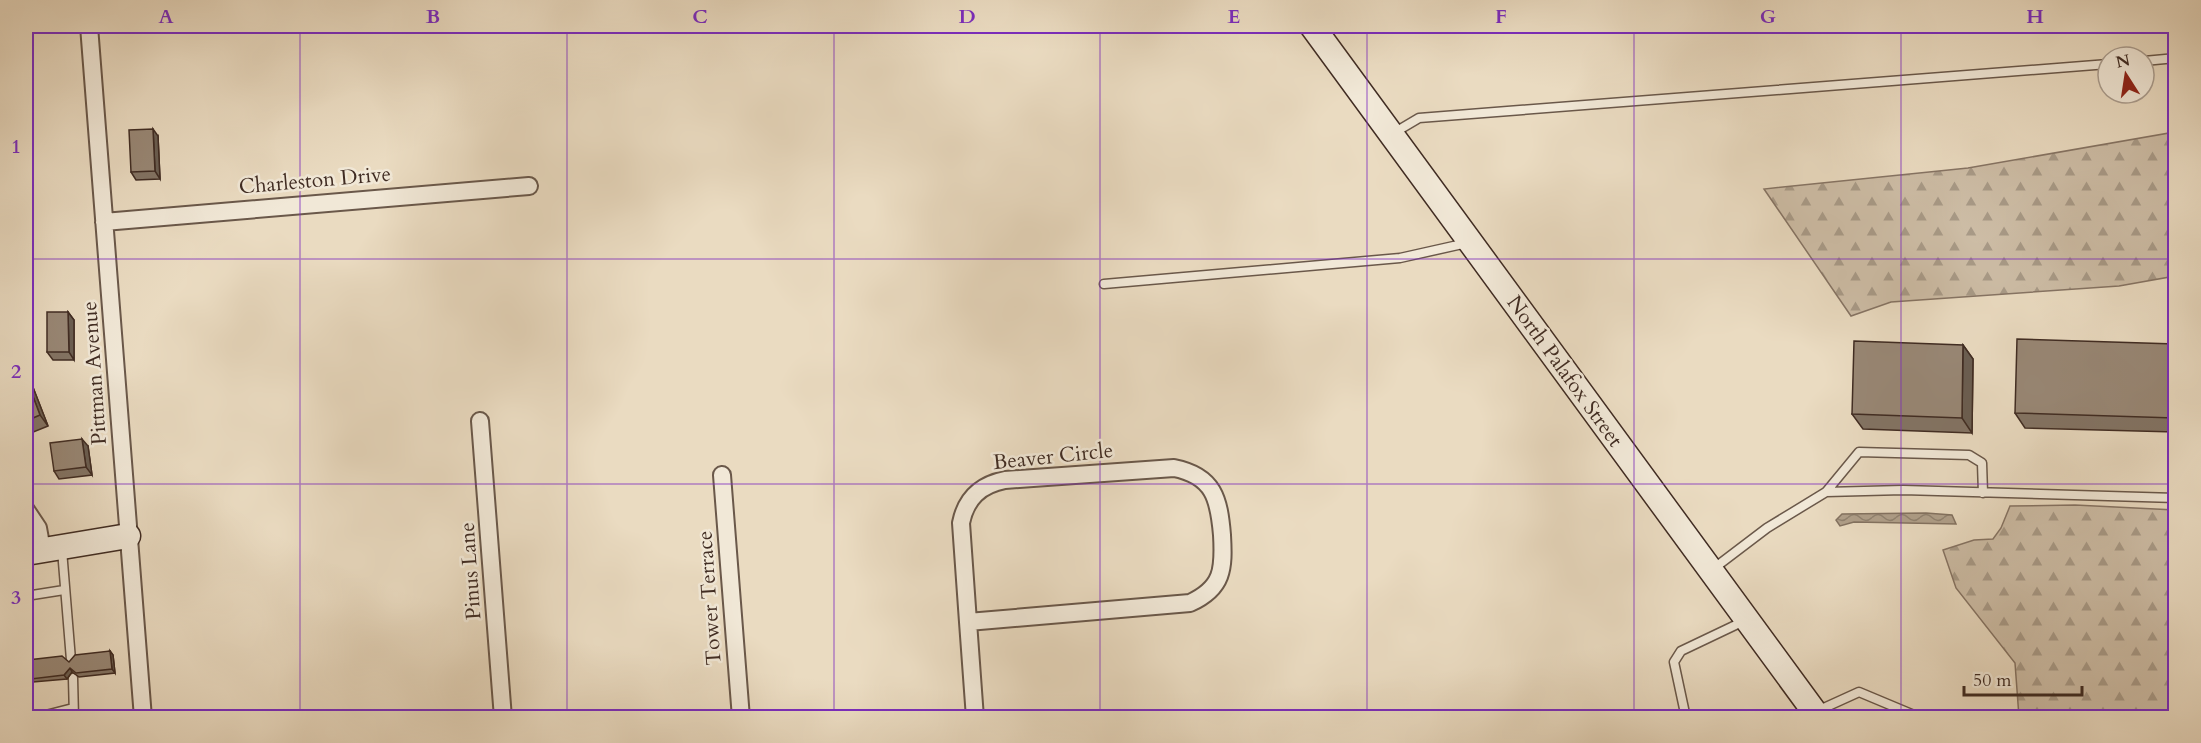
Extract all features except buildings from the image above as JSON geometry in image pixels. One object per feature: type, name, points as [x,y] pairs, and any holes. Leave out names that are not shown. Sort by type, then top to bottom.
[{"type":"main road","name":"North Palafox Street","points":[[1312,26],[1817,715]]},
{"type":"main road","points":[[43,550],[128,536]]},
{"type":"street","name":"Pittman Avenue","points":[[89,26],[143,717]]},
{"type":"street","name":"Charleston Drive","points":[[104,222],[529,186]]},
{"type":"street","name":"Pinus Lane","points":[[480,421],[503,717]]},
{"type":"street","name":"Beaver Circle","points":[[968,622],[1190,603],[1203,597],[1216,582],[1224,563],[1218,501],[1200,477],[1174,468],[990,483],[969,500],[961,523],[968,622],[975,717]]},
{"type":"street","name":"Tower Terrace","points":[[722,475],[741,717]]},
{"type":"street","points":[[26,510],[38,528],[43,550]]},
{"type":"lane","points":[[2156,60],[2175,58]]},
{"type":"lane","points":[[1391,134],[1419,118],[2096,65]]},
{"type":"lane","points":[[1104,284],[1400,258],[1470,242]]},
{"type":"lane","points":[[1711,571],[1767,528],[1826,492],[1859,452],[1968,455],[1982,463],[1983,493]]},
{"type":"lane","points":[[1826,492],[1904,490],[2175,498]]},
{"type":"lane","points":[[43,550],[64,590],[71,660]]},
{"type":"lane","points":[[26,596],[64,590]]},
{"type":"lane","points":[[1686,717],[1674,662],[1681,651],[1747,619]]},
{"type":"lane","points":[[34,717],[73,713],[73,678]]},
{"type":"lane","points":[[1817,715],[1859,692],[1914,715]]},
{"type":"green space","points":[[2175,132],[2175,276],[2119,286],[1891,302],[1851,316],[1764,189],[1968,168]]},
{"type":"green space","points":[[2075,505],[2175,510],[2175,715],[2019,717],[2015,663],[1956,588],[1943,550],[1974,540],[1993,539],[2001,528],[2010,506]]},
{"type":"water","points":[[1842,514],[1952,515],[1956,524],[1854,522],[1840,526],[1836,520]]}]
